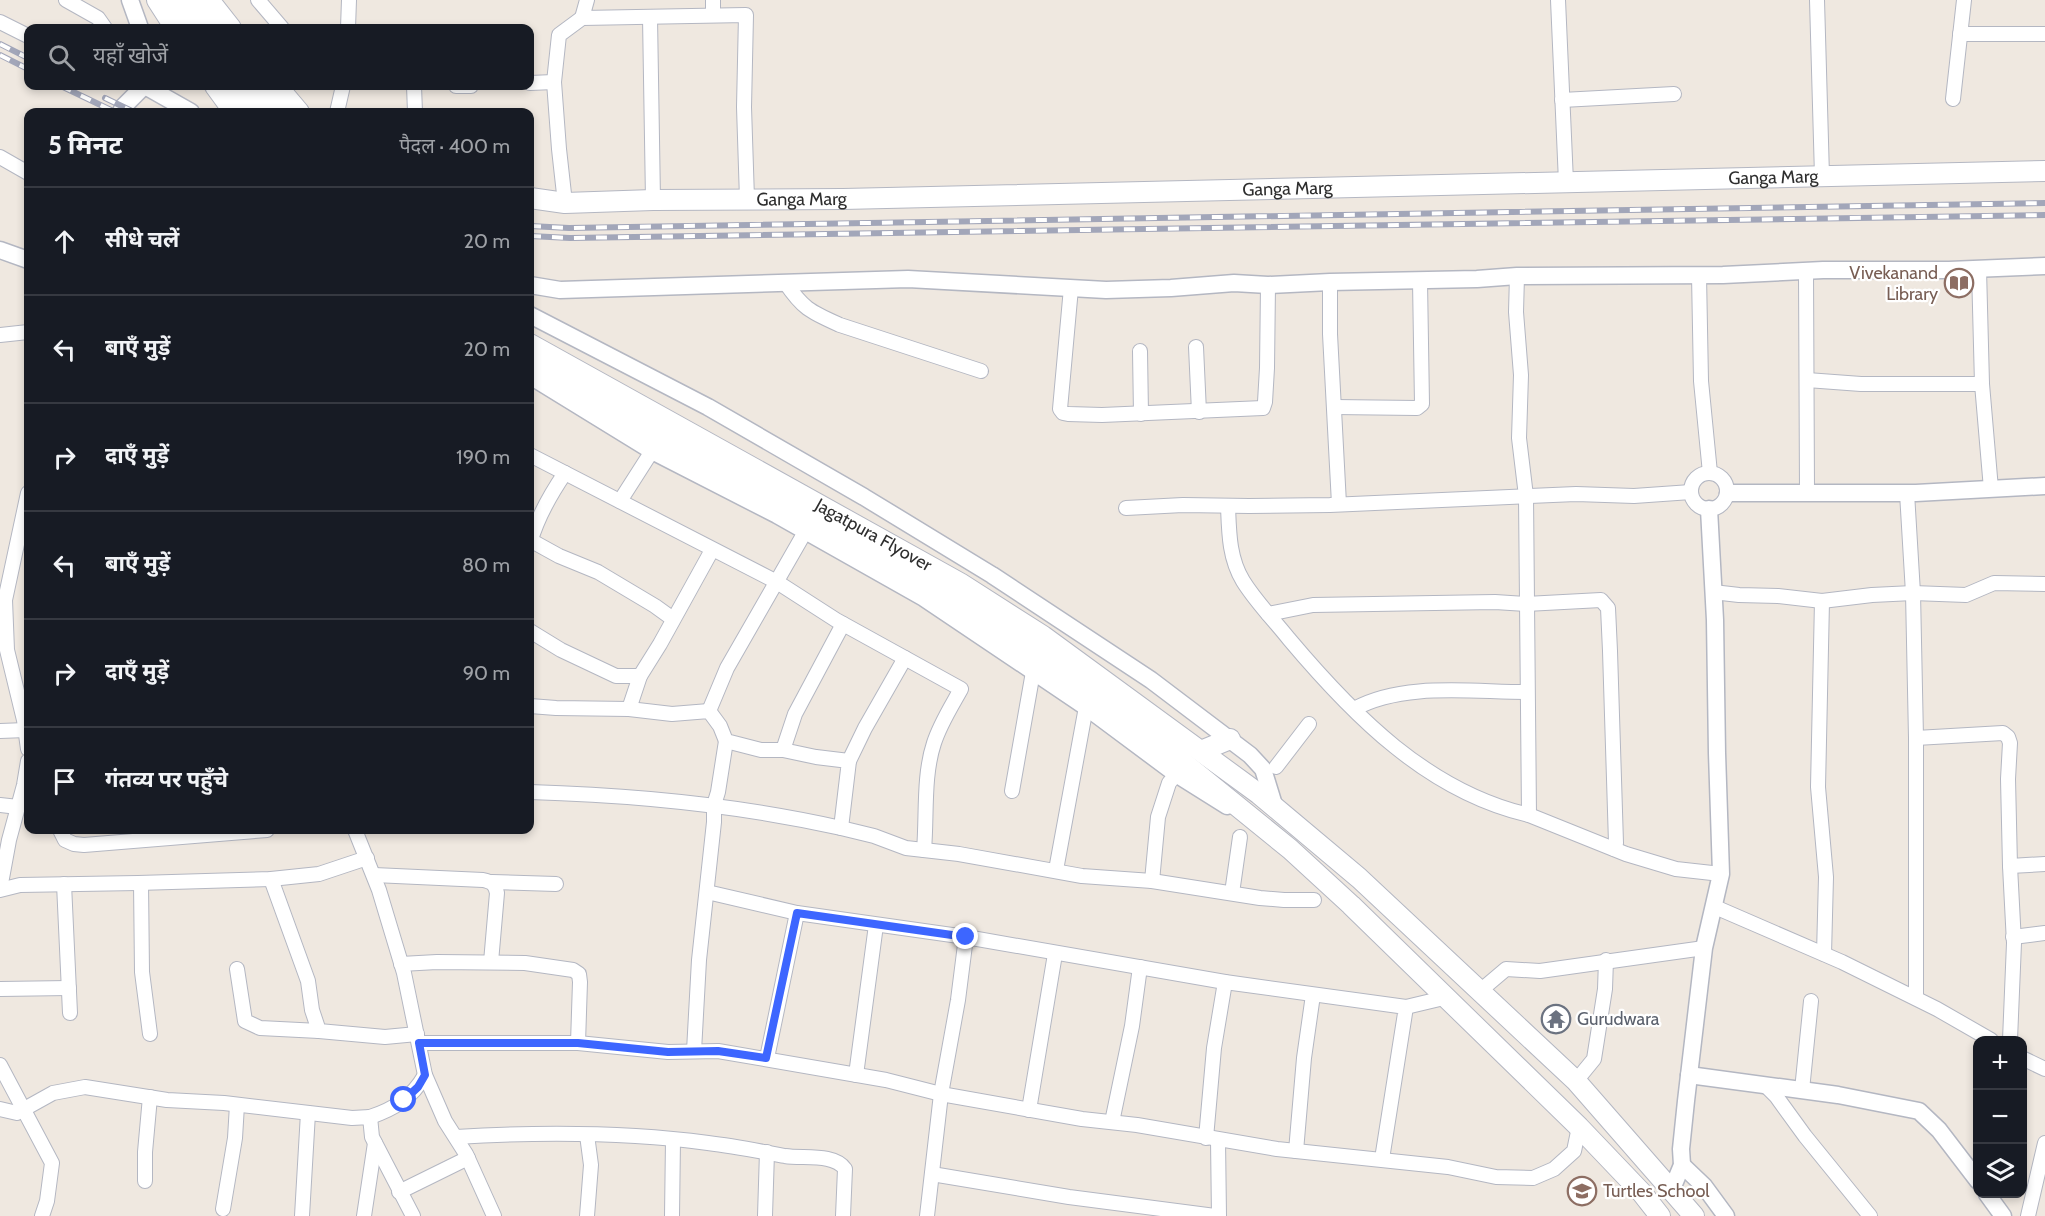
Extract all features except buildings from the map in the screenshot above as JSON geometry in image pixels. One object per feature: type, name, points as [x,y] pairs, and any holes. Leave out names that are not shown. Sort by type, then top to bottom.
[{"type":"main road","points":[[157,0],[172,24]]},
{"type":"main road","points":[[174,0],[189,24]]},
{"type":"main road","points":[[190,0],[209,24]]},
{"type":"main road","points":[[208,0],[228,24]]},
{"type":"main road","points":[[217,90],[231,108]]},
{"type":"main road","points":[[238,90],[254,108]]},
{"type":"main road","points":[[261,90],[277,108]]},
{"type":"main road","points":[[280,90],[296,108]]},
{"type":"main road","name":"Ganga Marg","points":[[534,198],[566,202],[843,199],[2045,171]]},
{"type":"main road","name":"Jagatpura Flyover","points":[[534,346],[960,583],[1043,636],[1122,703],[1187,763]]},
{"type":"main road","name":"Jagatpura Flyover","points":[[534,364],[660,436],[892,562],[1006,634],[1122,703]]},
{"type":"main road","points":[[1187,763],[1230,739]]},
{"type":"main road","points":[[1187,763],[1275,808],[1359,878],[1576,1081],[1694,1216]]},
{"type":"main road","points":[[1187,763],[1290,849],[1448,997],[1580,1127],[1660,1216]]},
{"type":"street","points":[[66,0],[98,18],[102,24]]},
{"type":"street","points":[[130,0],[139,24]]},
{"type":"street","points":[[258,0],[279,24]]},
{"type":"street","points":[[348,24],[350,0]]},
{"type":"street","points":[[582,18],[587,0]]},
{"type":"street","points":[[713,0],[713,15]]},
{"type":"street","points":[[1558,0],[1566,182]]},
{"type":"street","points":[[1817,0],[1822,176]]},
{"type":"street","points":[[1953,99],[1964,0]]},
{"type":"street","points":[[566,202],[559,149],[555,82],[559,35],[582,18],[713,15],[746,15],[744,107],[747,199]]},
{"type":"street","points":[[650,17],[652,200]]},
{"type":"street","points":[[0,22],[24,34]]},
{"type":"street","points":[[1960,34],[2045,34]]},
{"type":"street","points":[[534,83],[555,82]]},
{"type":"street","points":[[123,108],[140,90]]},
{"type":"street","points":[[151,90],[184,108]]},
{"type":"street","points":[[338,108],[342,90]]},
{"type":"street","points":[[414,90],[415,108]]},
{"type":"street","points":[[1562,100],[1674,94]]},
{"type":"street","points":[[0,157],[24,171]]},
{"type":"street","points":[[0,250],[24,259]]},
{"type":"street","points":[[534,286],[560,290],[908,279],[1106,290],[1233,283],[1268,285],[1517,276],[1699,275],[2045,266]]},
{"type":"street","points":[[1979,269],[1982,384],[1991,489]]},
{"type":"street","points":[[1806,271],[1807,493]]},
{"type":"street","points":[[1699,275],[1701,381],[1710,473]]},
{"type":"street","points":[[1517,276],[1516,312],[1521,375],[1519,438],[1526,496],[1528,814]]},
{"type":"street","points":[[1334,407],[1417,408],[1422,404],[1420,281]]},
{"type":"street","points":[[785,282],[803,306],[833,322],[981,371]]},
{"type":"street","points":[[1330,282],[1330,334],[1340,504]]},
{"type":"street","points":[[1071,288],[1060,409],[1068,414],[1141,414],[1260,409],[1264,406],[1268,285]]},
{"type":"street","points":[[534,317],[708,406],[873,502],[992,575],[1151,681],[1250,755],[1263,769],[1275,808]]},
{"type":"street","points":[[0,335],[24,333]]},
{"type":"street","points":[[1196,347],[1199,412]]},
{"type":"street","points":[[1140,351],[1141,414]]},
{"type":"street","points":[[534,378],[652,451],[777,515],[924,598],[1086,707],[1187,763],[1169,783],[1158,817],[1152,881]]},
{"type":"street","points":[[1807,380],[1861,384],[1982,384]]},
{"type":"street","points":[[620,501],[652,451]]},
{"type":"street","points":[[534,457],[777,582],[843,624],[961,690],[933,745],[927,787],[924,850]]},
{"type":"street","points":[[1710,473],[1716,474],[1725,482],[1728,493],[1723,504],[1709,509],[1695,503],[1691,492],[1694,480],[1710,473]]},
{"type":"street","points":[[534,528],[565,474]]},
{"type":"street","points":[[1728,493],[1907,493],[2045,486]]},
{"type":"street","points":[[1126,508],[1183,505],[1340,504],[1576,494],[1634,496],[1691,492]]},
{"type":"street","points":[[1907,493],[1913,592],[1916,738],[1916,998]]},
{"type":"street","points":[[1228,506],[1230,547],[1242,581],[1304,656],[1354,709],[1380,735],[1413,762],[1461,790],[1614,849],[1676,868],[1721,874]]},
{"type":"street","points":[[1672,1189],[1682,1166],[1689,1075],[1704,948],[1721,874],[1715,620],[1709,509]]},
{"type":"street","points":[[24,520],[5,600],[3,629],[24,722]]},
{"type":"street","points":[[709,711],[727,668],[805,532]]},
{"type":"street","points":[[534,544],[598,572],[673,619]]},
{"type":"street","points":[[629,709],[640,676],[712,550]]},
{"type":"street","points":[[1713,592],[1822,601],[1913,592],[1966,595],[1994,583],[2045,584]]},
{"type":"street","points":[[1268,614],[1313,605],[1495,602],[1526,604],[1601,600],[1608,608],[1615,799],[1616,843],[1614,849]]},
{"type":"street","points":[[1822,601],[1818,787],[1827,877],[1824,954]]},
{"type":"street","points":[[783,750],[795,714],[843,624]]},
{"type":"street","points":[[534,633],[561,650],[616,676],[640,676]]},
{"type":"street","points":[[841,828],[849,761],[865,728],[906,658]]},
{"type":"street","points":[[1012,791],[1033,672]]},
{"type":"street","points":[[1354,709],[1370,700],[1416,691],[1526,692]]},
{"type":"street","points":[[534,706],[629,709],[672,714],[709,711]]},
{"type":"street","points":[[1056,870],[1086,707]]},
{"type":"street","points":[[694,1051],[699,960],[714,805],[726,741],[720,726],[709,711]]},
{"type":"street","points":[[1276,767],[1309,724]]},
{"type":"street","points":[[0,731],[24,730]]},
{"type":"street","points":[[1916,738],[2002,734],[2008,737],[2010,743],[2008,779],[2013,937],[2010,1036]]},
{"type":"street","points":[[726,741],[761,750],[783,750],[849,761]]},
{"type":"street","points":[[24,779],[0,886],[271,879],[319,873],[367,858]]},
{"type":"street","points":[[534,792],[590,794],[714,805],[796,818],[841,828],[874,836],[906,848],[1056,870],[1082,876],[1152,881],[1284,900],[1314,900]]},
{"type":"street","points":[[0,805],[18,807]]},
{"type":"street","points":[[62,834],[65,840],[74,844],[215,834]]},
{"type":"street","points":[[357,834],[374,875],[401,964],[425,1075],[445,1121],[468,1158],[494,1216]]},
{"type":"street","points":[[1232,893],[1240,837]]},
{"type":"street","points":[[2010,866],[2045,864]]},
{"type":"street","points":[[374,875],[556,884]]},
{"type":"street","points":[[271,879],[308,981],[312,1010],[319,1031]]},
{"type":"street","points":[[491,962],[497,893],[492,882]]},
{"type":"street","points":[[141,883],[142,972],[150,1034]]},
{"type":"street","points":[[64,884],[70,1013]]},
{"type":"street","points":[[707,892],[797,913],[966,937],[1055,954],[1313,995],[1406,1007],[1448,997]]},
{"type":"street","points":[[1715,907],[1824,954],[1916,998],[1982,1036]]},
{"type":"street","points":[[766,1058],[797,913]]},
{"type":"street","points":[[856,1075],[876,925]]},
{"type":"street","points":[[2013,937],[2045,933]]},
{"type":"street","points":[[927,1216],[941,1094],[958,1000],[966,937]]},
{"type":"street","points":[[1480,991],[1506,969],[1540,971],[1704,948]]},
{"type":"street","points":[[1029,1110],[1055,954]]},
{"type":"street","points":[[1576,1081],[1594,1059],[1605,989],[1606,960]]},
{"type":"street","points":[[401,964],[491,962],[567,968],[579,974],[578,1043]]},
{"type":"street","points":[[1112,1122],[1132,1026],[1140,967]]},
{"type":"street","points":[[237,969],[245,1021],[260,1028],[418,1039],[578,1043],[668,1052],[718,1051],[886,1080],[941,1094],[1029,1110],[1296,1151],[1448,1167],[1496,1178],[1533,1178],[1554,1169],[1574,1151],[1580,1127]]},
{"type":"street","points":[[932,1174],[1069,1197],[1217,1216],[1212,1139],[1214,1048],[1225,982]]},
{"type":"street","points":[[0,989],[69,988]]},
{"type":"street","points":[[1296,1151],[1304,1058],[1313,995]]},
{"type":"street","points":[[1802,1090],[1811,1001]]},
{"type":"street","points":[[1382,1160],[1406,1007]]},
{"type":"street","points":[[2027,1061],[2045,1070]]},
{"type":"street","points":[[0,1065],[52,1163],[47,1201],[42,1216]]},
{"type":"street","points":[[0,1109],[17,1113],[53,1093],[85,1087],[150,1097],[352,1118],[370,1117],[389,1111],[404,1100],[418,1087],[425,1075]]},
{"type":"street","points":[[1689,1075],[1838,1095],[1919,1111],[1939,1130],[1973,1176]]},
{"type":"street","points":[[1765,1085],[1870,1216]]},
{"type":"street","points":[[145,1181],[150,1097]]},
{"type":"street","points":[[223,1209],[237,1105]]},
{"type":"street","points":[[302,1216],[308,1113]]},
{"type":"street","points":[[370,1117],[372,1137],[413,1216]]},
{"type":"street","points":[[456,1137],[536,1134],[673,1140],[705,1142],[787,1156],[834,1160],[841,1163],[846,1175],[843,1216]]},
{"type":"street","points":[[587,1136],[591,1165],[587,1216]]},
{"type":"street","points":[[672,1216],[673,1140]]},
{"type":"street","points":[[364,1216],[375,1143]]},
{"type":"street","points":[[2028,1216],[2045,1143]]},
{"type":"street","points":[[765,1216],[767,1152]]},
{"type":"street","points":[[399,1192],[468,1158]]},
{"type":"street","points":[[1682,1166],[1704,1186],[1726,1216]]},
{"type":"street","points":[[1990,1198],[2003,1216]]},
{"type":"railway","points":[[0,44],[24,56]]},
{"type":"railway","points":[[0,55],[24,67]]},
{"type":"railway","points":[[69,90],[107,108]]},
{"type":"railway","points":[[105,98],[126,108]]},
{"type":"railway","points":[[534,226],[569,228],[2045,203]]},
{"type":"railway","points":[[534,236],[570,238],[2045,215]]},
{"type":"place","name":"Vivekanand Library","points":[[1959,283]]},
{"type":"place","name":"Gurudwara","points":[[1556,1019]]},
{"type":"place","name":"Turtles School","points":[[1582,1191]]},
{"type":"route","points":[[404,1100],[418,1087],[425,1075],[419,1043],[578,1043],[668,1052],[718,1051],[766,1058],[797,913],[966,937]]}]
